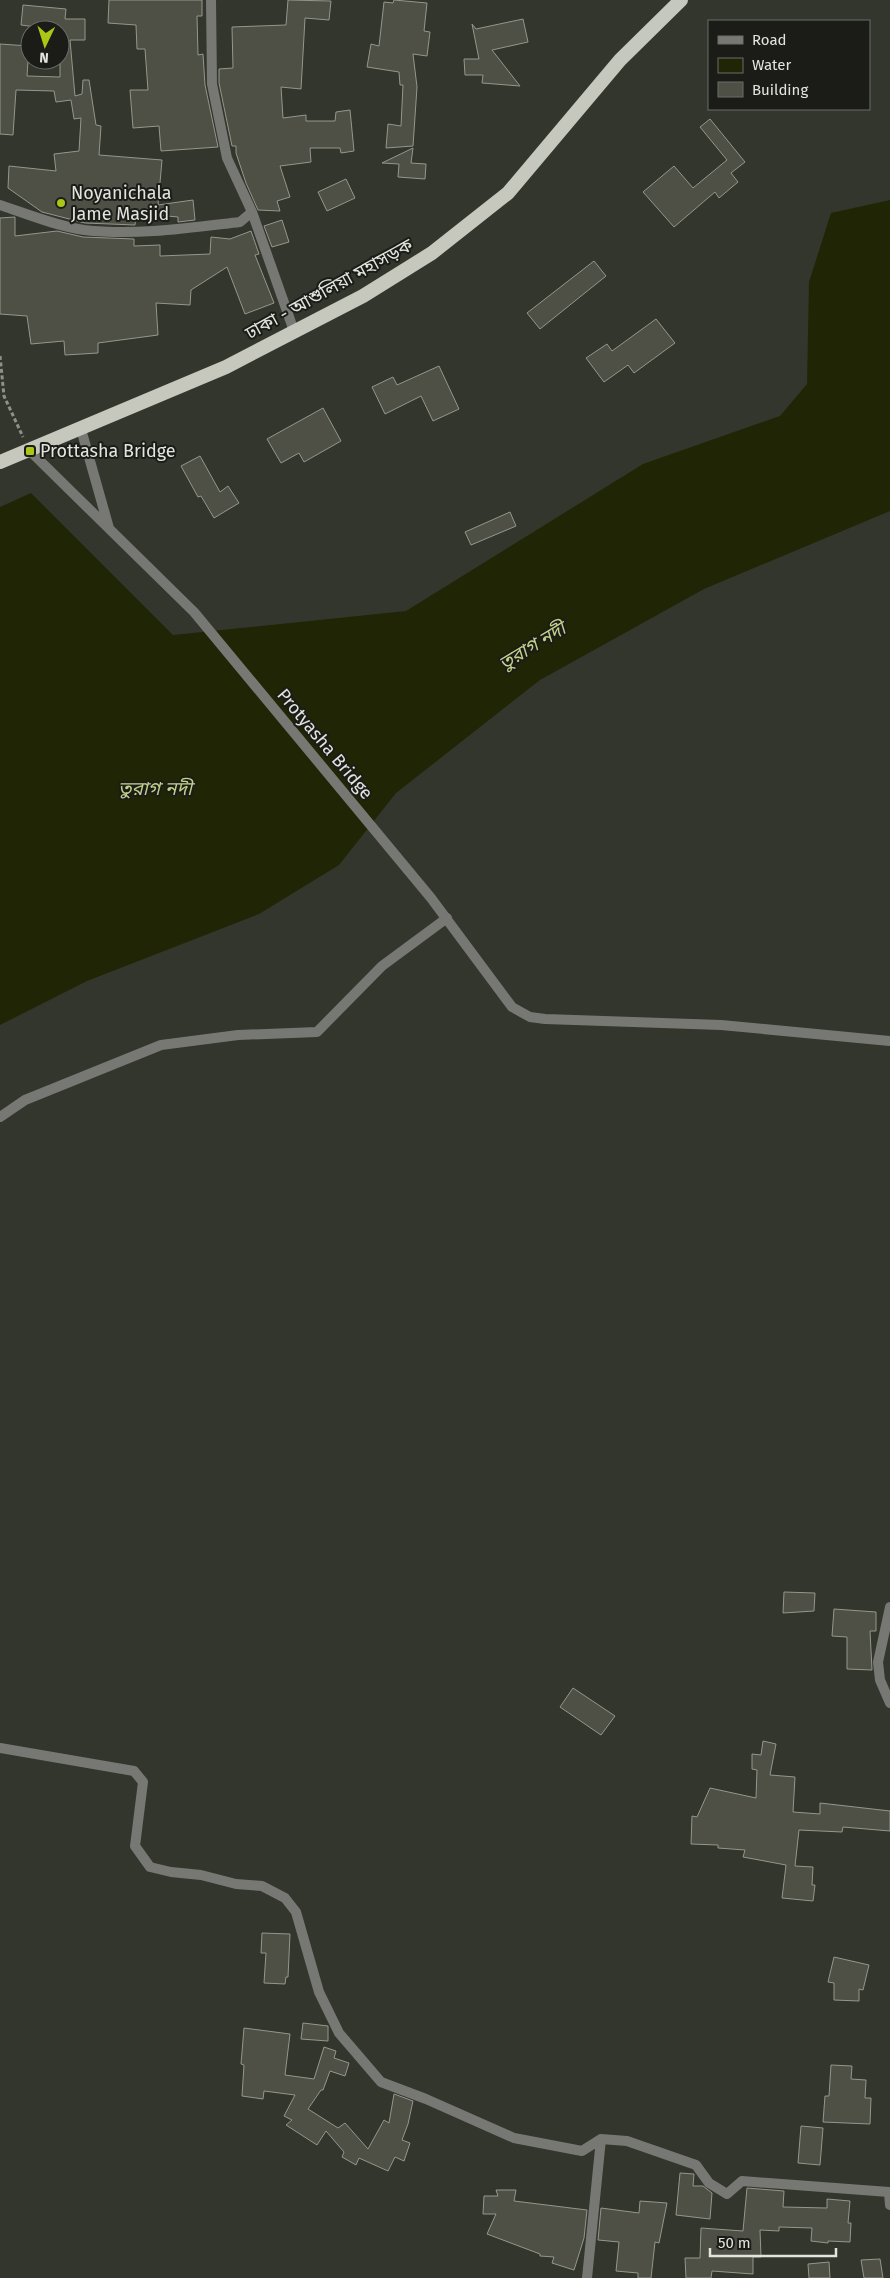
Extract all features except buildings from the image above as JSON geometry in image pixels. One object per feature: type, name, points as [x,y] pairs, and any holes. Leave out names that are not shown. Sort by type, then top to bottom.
[{"type":"highway","name":"ঢাকা - আশুলিয়া মহাসড়ক","points":[[0,462],[226,367],[363,296],[432,253],[508,193],[620,60],[681,0]]},
{"type":"street","points":[[211,0],[212,84],[226,158],[252,212],[294,331]]},
{"type":"street","points":[[0,206],[84,230],[146,231],[240,222],[252,212]]},
{"type":"street","points":[[81,429],[109,529]]},
{"type":"street","name":"Protyasha Bridge","points":[[30,451],[194,612],[431,898],[512,1007],[530,1017],[721,1026],[890,1041]]},
{"type":"street","points":[[0,1117],[25,1100],[161,1045],[238,1035],[316,1032],[382,966],[447,918]]},
{"type":"street","points":[[890,1607],[878,1662],[880,1680],[890,1703]]},
{"type":"street","points":[[0,1748],[134,1770],[142,1782],[135,1846],[150,1867],[171,1872],[201,1875],[236,1884],[262,1886],[285,1898],[296,1912],[319,1992],[339,2033],[381,2082],[426,2099],[514,2138],[582,2151],[601,2140],[627,2141],[696,2165],[709,2183],[727,2194],[742,2181],[890,2189],[890,2205]]},
{"type":"street","points":[[587,2278],[601,2140]]},
{"type":"path","points":[[0,356],[4,396],[30,451]]},
{"type":"water","name":"তুরাগ নদী","points":[[890,200],[890,511],[704,589],[540,680],[396,793],[339,865],[259,914],[87,981],[0,1025],[0,507],[31,493],[173,635],[406,611],[643,464],[780,416],[807,384],[809,282],[831,213]]},
{"type":"place","name":"Noyanichala Jame Masjid","points":[[61,203]]},
{"type":"place","name":"Prottasha Bridge","points":[[30,451]]}]
